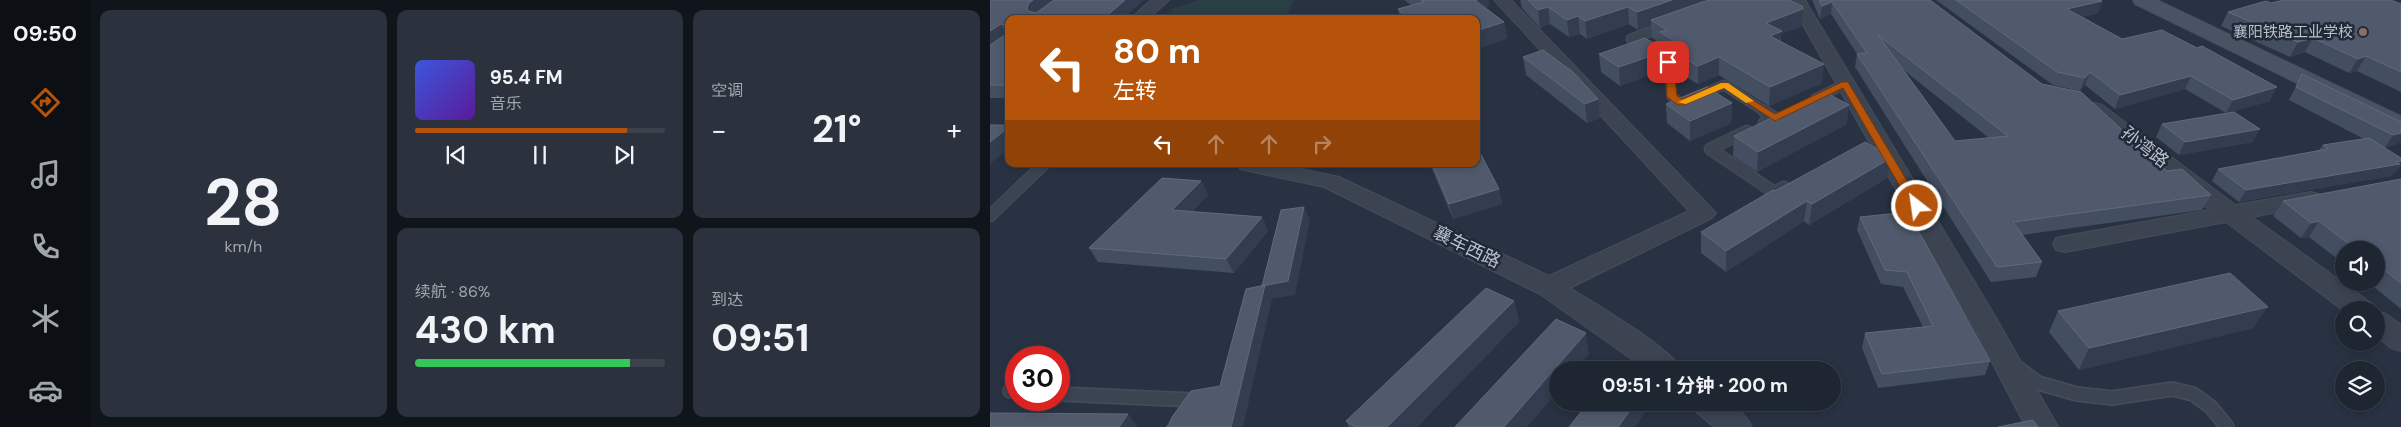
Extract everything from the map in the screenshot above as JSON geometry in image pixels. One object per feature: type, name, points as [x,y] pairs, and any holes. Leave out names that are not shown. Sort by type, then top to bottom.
[{"type":"street","points":[[1143,15],[1161,0]]},
{"type":"street","points":[[1502,0],[1704,213],[1549,287]]},
{"type":"street","points":[[1796,0],[1845,84],[1873,140],[2005,359],[2042,427]]},
{"type":"street","points":[[2142,0],[2401,125]]},
{"type":"street","name":"孙湾路","points":[[2083,99],[2231,214],[2349,301]]},
{"type":"street","name":"襄车西路","points":[[1262,167],[1331,182],[1549,287],[1656,361]]},
{"type":"street","points":[[2065,244],[2335,195]]},
{"type":"street","points":[[2385,328],[2401,340]]},
{"type":"street","points":[[1717,411],[1736,427]]},
{"type":"lane","points":[[1674,24],[1631,39],[1668,62],[1672,97],[1681,103],[1724,85],[1779,116],[1710,149],[1774,192],[1791,183]]},
{"type":"lane","points":[[1801,105],[1845,84]]},
{"type":"lane","points":[[990,216],[1041,167]]},
{"type":"lane","points":[[2005,359],[2038,383],[2077,394],[2112,398],[2172,389],[2193,394],[2211,407],[2227,427]]},
{"type":"lane","points":[[1070,394],[1194,400],[1175,427]]},
{"type":"green space","points":[[1199,0],[1299,0],[1294,1],[1286,15],[1166,15],[1172,9]]},
{"type":"building","points":[[990,0],[1033,0],[1027,8],[1028,11],[1036,13],[1054,0],[1125,0],[1108,15],[1005,15],[1005,25],[1001,24],[990,31]]},
{"type":"building","points":[[1421,0],[1477,0],[1504,22],[1480,30],[1480,15],[1404,15],[1398,9],[1424,2]]},
{"type":"building","points":[[1528,0],[1672,0],[1637,12],[1628,7],[1585,21],[1578,16],[1567,20],[1548,7],[1538,10]]},
{"type":"building","points":[[1708,0],[1789,0],[1802,6],[1803,9],[1766,23],[1782,31],[1770,36],[1824,64],[1770,87],[1719,57],[1698,66],[1675,52],[1673,40],[1660,32],[1667,30],[1651,20]]},
{"type":"building","points":[[1819,0],[1930,0],[2042,84],[2081,92],[2167,171],[2182,169],[2211,195],[2013,222],[2042,262],[1997,267],[1857,54],[1867,53],[1832,2],[1822,6]],"holes":[[[1878,35],[2008,136],[1955,141]]]},
{"type":"building","points":[[1956,0],[2100,0],[2102,1],[2067,9],[2122,39],[2162,30],[2197,48],[2202,46],[2277,87],[2233,100],[2191,76],[2120,95],[2090,72],[2085,78],[2057,72]]},
{"type":"building","name":"襄阳铁路工业学校","points":[[2284,0],[2391,0],[2401,4],[2401,72],[2366,56],[2358,59],[2313,38],[2298,42],[2228,12],[2266,1],[2271,3]]},
{"type":"building","points":[[1005,35],[1005,85],[990,85],[990,45]]},
{"type":"building","points":[[1645,38],[1662,48],[1662,52],[1619,67],[1599,54]]},
{"type":"building","points":[[1543,50],[1573,72],[1598,99],[1585,104],[1523,57]]},
{"type":"building","points":[[2302,74],[2401,122],[2401,133],[2393,135],[2296,87]]},
{"type":"building","points":[[1707,87],[1732,103],[1690,121],[1666,104]]},
{"type":"building","points":[[1825,92],[1849,105],[1758,152],[1734,136]]},
{"type":"building","points":[[2234,112],[2260,129],[2185,142],[2162,124]]},
{"type":"building","points":[[990,125],[1005,125],[1005,130],[990,142]]},
{"type":"building","points":[[2369,138],[2401,158],[2401,161],[2396,162],[2400,164],[2246,190],[2218,169],[2328,149],[2323,145]]},
{"type":"building","points":[[1865,142],[1891,158],[1812,204],[1807,201],[1726,251],[1701,232],[1773,190],[1775,191]]},
{"type":"building","points":[[1480,153],[1499,189],[1449,204],[1433,167],[1480,167]]},
{"type":"building","points":[[1162,178],[1201,181],[1172,210],[1262,217],[1226,259],[1089,248]]},
{"type":"building","points":[[2401,179],[2401,283],[2385,271],[2385,241],[2345,241],[2319,221],[2311,223],[2283,201]]},
{"type":"building","points":[[1304,207],[1288,281],[1262,286],[1281,210]]},
{"type":"building","points":[[1908,212],[1990,361],[1882,374],[1865,333],[1933,326],[1907,272],[1885,270],[1860,217]]},
{"type":"building","points":[[2230,273],[2268,307],[2089,348],[2058,311]]},
{"type":"building","points":[[1265,285],[1231,427],[1166,427],[1169,426],[1172,417],[1191,391],[1220,386],[1246,289]]},
{"type":"building","points":[[1486,288],[1514,301],[1387,427],[1356,427],[1346,421]]},
{"type":"building","points":[[1556,319],[1586,333],[1562,361],[1549,361],[1549,375],[1504,427],[1455,427]]},
{"type":"building","points":[[1582,411],[1630,411],[1618,427],[1569,427]]},
{"type":"building","points":[[990,413],[1128,414],[1119,427],[990,427]]},
{"type":"building","points":[[2033,420],[2038,427],[1998,427]]},
{"type":"slow traffic","points":[[1683,102],[1724,85],[1749,101]]},
{"type":"place","name":"襄阳铁路工业学校","points":[[2363,32]]},
{"type":"route","points":[[1668,62],[1672,97],[1681,103],[1724,85],[1775,118],[1845,84],[1917,206]]}]
